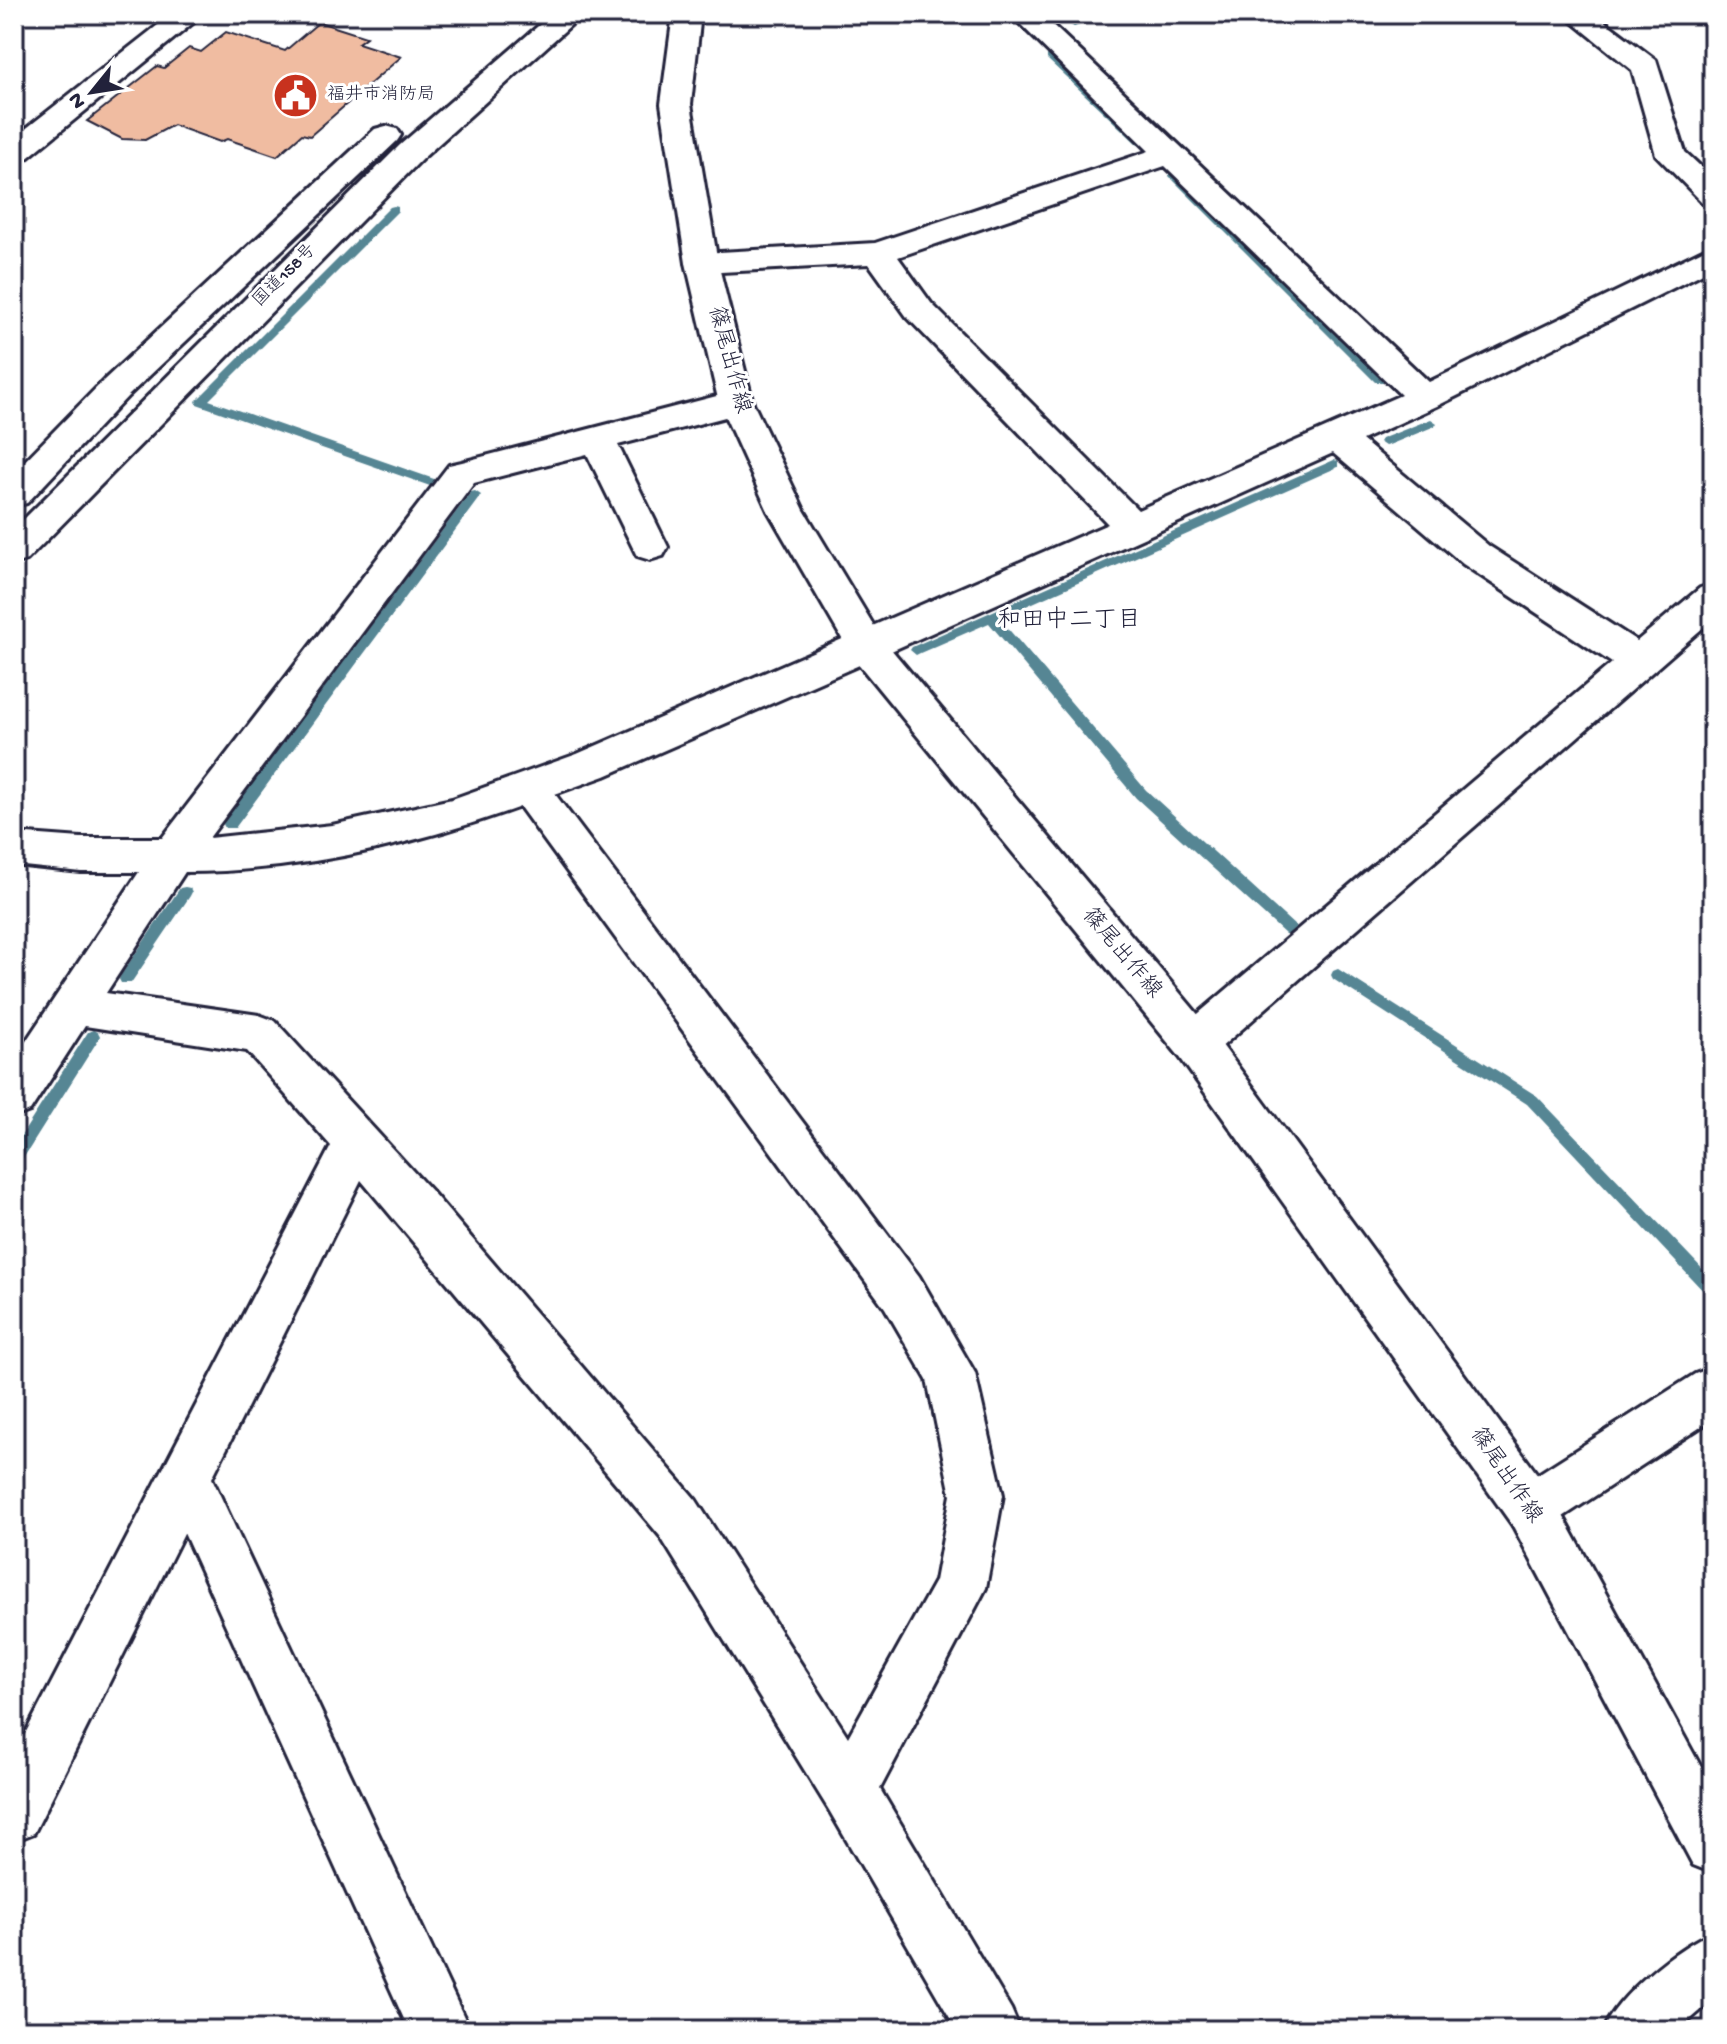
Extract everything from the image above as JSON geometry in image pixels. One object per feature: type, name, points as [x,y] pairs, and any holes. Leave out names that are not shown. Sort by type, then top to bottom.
[{"type":"main road","points":[[14,153],[190,14]]},
{"type":"main road","name":"国道158号","points":[[14,494],[116,388],[390,132],[524,14]]},
{"type":"main road","name":"国道158号","points":[[14,551],[411,152],[569,14]]},
{"type":"main road","name":"篠尾出作線","points":[[687,14],[676,104],[702,263],[736,403],[786,511],[866,646],[1195,1043],[1531,1508],[1713,1845]]},
{"type":"main road","points":[[1577,14],[1646,66],[1671,155],[1713,195]]},
{"type":"main road","points":[[1041,19],[1170,154],[1425,398]]},
{"type":"main road","points":[[702,263],[878,253],[1170,154]]},
{"type":"main road","points":[[878,253],[919,310],[1134,528]]},
{"type":"main road","points":[[14,849],[81,855],[208,855],[332,841],[455,814],[591,765],[1134,528],[1425,398],[1713,255]]},
{"type":"main road","points":[[14,1097],[173,855],[462,474],[736,403]]},
{"type":"main road","points":[[1337,437],[1476,555],[1639,661]]},
{"type":"main road","points":[[597,439],[650,547]]},
{"type":"main road","points":[[1195,1043],[1712,600]]},
{"type":"main road","points":[[528,788],[902,1292],[950,1373],[977,1495],[960,1588],[849,1790]]},
{"type":"main road","points":[[72,1006],[259,1034],[357,1142],[678,1518],[849,1790],[990,2030]]},
{"type":"main road","points":[[14,1813],[357,1142]]},
{"type":"main road","points":[[1531,1508],[1713,1391]]},
{"type":"main road","points":[[185,1477],[440,2030]]},
{"type":"main road","points":[[1633,2030],[1713,1961]]},
{"type":"building","points":[[319,22],[366,37],[358,43],[401,57],[310,136],[302,134],[277,156],[227,139],[220,142],[173,125],[145,140],[122,139],[87,121],[157,66],[164,68],[189,48],[201,52],[226,32],[285,51]]},
{"type":"waterway","points":[[1074,24],[1108,14]]},
{"type":"waterway","points":[[1050,57],[1141,143]]},
{"type":"waterway","points":[[1172,174],[1379,379]]},
{"type":"waterway","points":[[394,209],[201,401],[430,482]]},
{"type":"waterway","points":[[1385,442],[1431,423]]},
{"type":"waterway","points":[[991,617],[1334,464]]},
{"type":"waterway","points":[[230,824],[475,495]]},
{"type":"waterway","points":[[916,650],[991,617]]},
{"type":"waterway","points":[[991,617],[1141,794],[1290,930]]},
{"type":"waterway","points":[[126,979],[185,892]]},
{"type":"waterway","points":[[1338,975],[1532,1100],[1713,1291]]},
{"type":"waterway","points":[[14,1160],[93,1036]]},
{"type":"place","name":"福井市消防局","points":[[296,95]]},
{"type":"district","name":"和田中二丁目","points":[[1069,621]]}]
